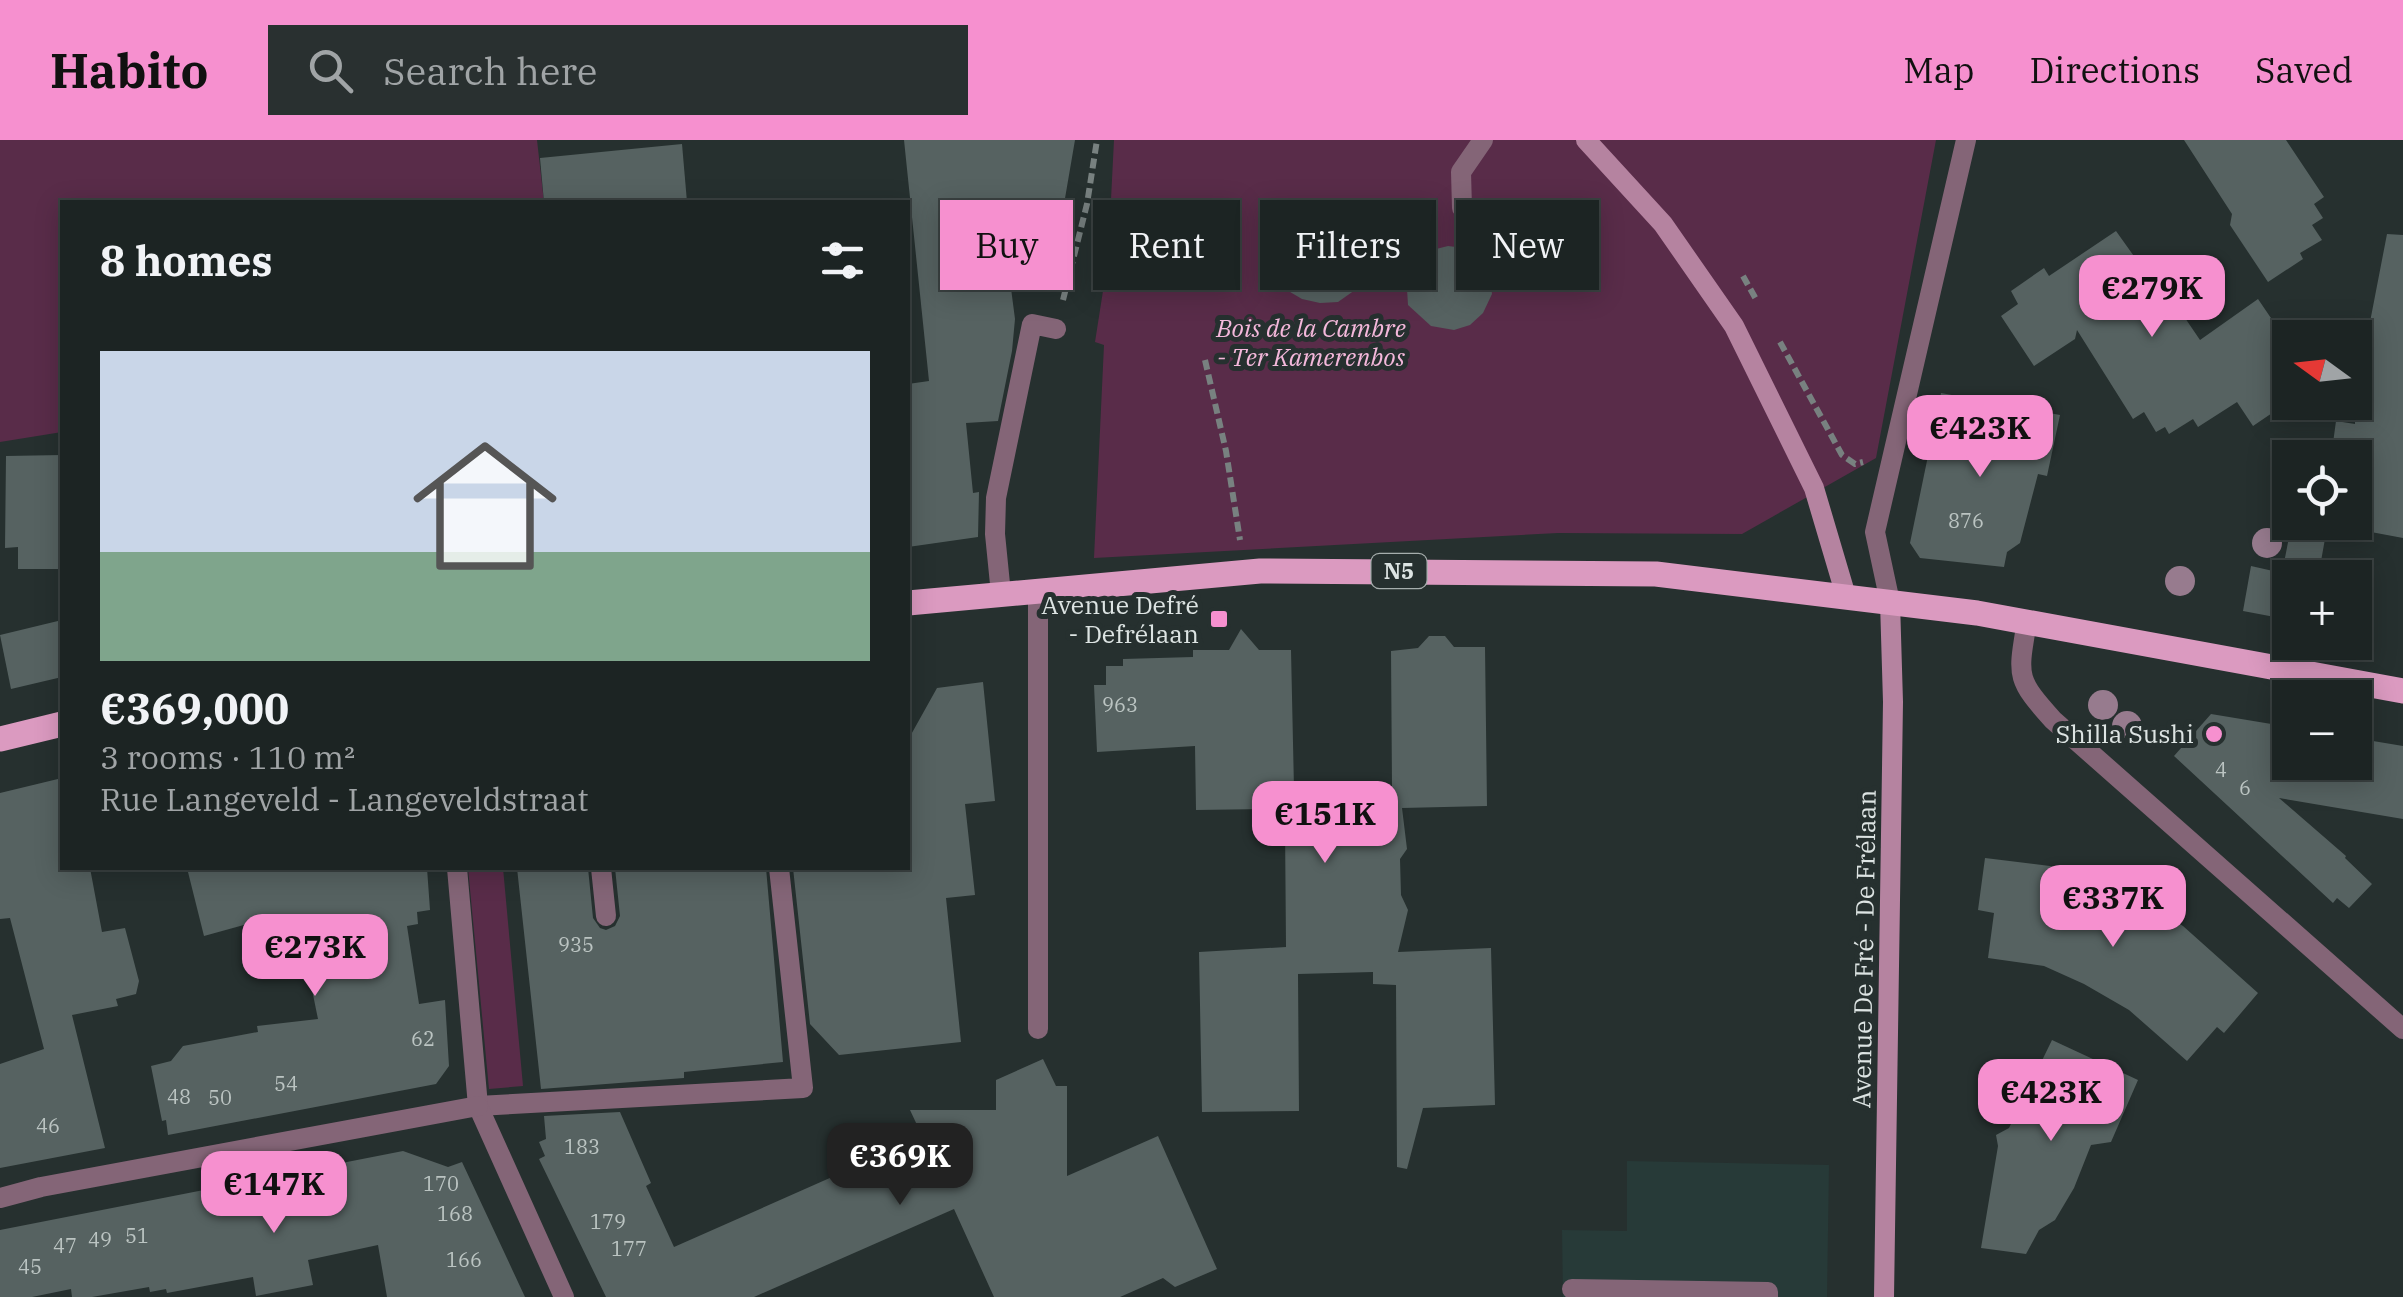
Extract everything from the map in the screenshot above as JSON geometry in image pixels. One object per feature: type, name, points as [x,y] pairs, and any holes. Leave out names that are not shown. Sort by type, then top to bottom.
[{"type":"main road","points":[[1586,140],[1662,224],[1734,326],[1814,488],[1846,596]]},
{"type":"main road","name":"N5","points":[[910,603],[1243,573],[1656,574],[2026,621],[2403,691]]},
{"type":"main road","name":"Avenue De Fré - De Frélaan","points":[[1884,1297],[1893,716],[1890,602]]},
{"type":"main road","points":[[0,739],[60,724]]},
{"type":"street","points":[[1462,200],[1461,172],[1483,140]]},
{"type":"street","points":[[1890,602],[1875,532],[1966,140]]},
{"type":"street","points":[[1002,594],[996,498],[1032,324],[1056,329]]},
{"type":"street","points":[[1038,591],[1038,1029]]},
{"type":"street","points":[[2026,621],[2019,669],[2025,689],[2053,720],[2403,1029]]},
{"type":"street","points":[[457,870],[478,1106],[564,1297]]},
{"type":"street","points":[[601,870],[606,916]]},
{"type":"street","points":[[0,1198],[478,1106],[803,1088],[779,870]]},
{"type":"street","points":[[1572,1289],[1768,1292],[1768,1297]]},
{"type":"path","points":[[1056,329],[1097,140]]},
{"type":"path","points":[[1743,276],[1761,308]]},
{"type":"path","points":[[1779,341],[1842,454],[1855,464],[1868,461]]},
{"type":"path","points":[[1205,360],[1226,451],[1243,573]]},
{"type":"shaded area","points":[[1627,1161],[1829,1165],[1827,1297],[1563,1297],[1562,1230],[1627,1231]]},
{"type":"green space","points":[[0,140],[537,140],[544,200],[60,200],[60,432],[0,442]]},
{"type":"green space","name":"Bois de la Cambre - Ter Kamerenbos","points":[[1114,140],[1936,140],[1876,458],[1742,534],[1558,533],[1094,558],[1104,345],[1095,342],[1103,290],[1240,290],[1240,200],[1111,200]]},
{"type":"green space","points":[[468,870],[503,870],[523,1086],[489,1089]]},
{"type":"building","points":[[904,140],[1075,140],[1065,200],[940,200],[940,290],[1011,290],[1015,319],[998,421],[966,423],[973,493],[979,492],[978,537],[910,547],[910,384],[929,381]]},
{"type":"building","points":[[2184,140],[2286,140],[2324,197],[2314,204],[2323,218],[2312,225],[2322,240],[2300,253],[2303,259],[2268,282],[2230,225],[2232,214]]},
{"type":"building","points":[[682,144],[687,200],[544,200],[540,158]]},
{"type":"building","points":[[2116,231],[2141,266],[2147,262],[2200,340],[2258,299],[2272,320],[2272,413],[2253,426],[2237,402],[2198,427],[2193,419],[2169,434],[2165,427],[2156,432],[2144,412],[2133,419],[2077,330],[2075,339],[2034,366],[2001,316],[2018,304],[2011,291],[2044,268],[2049,276]]},
{"type":"building","points":[[2387,234],[2403,235],[2403,538],[2372,532],[2372,440],[2333,440],[2336,421],[2355,424],[2355,420],[2372,420],[2370,320]]},
{"type":"building","points":[[1456,247],[1456,290],[1492,290],[1483,313],[1470,325],[1454,330],[1431,326],[1408,305],[1407,290],[1436,290],[1436,249]]},
{"type":"building","points":[[1287,290],[1355,290],[1338,302],[1302,299]]},
{"type":"building","points":[[1941,393],[2060,415],[2047,476],[2038,474],[2020,543],[2007,552],[2004,567],[1920,558],[1910,543]]},
{"type":"building","points":[[60,455],[60,569],[18,569],[18,547],[5,548],[6,456]]},
{"type":"building","points":[[2288,540],[2325,540],[2321,560],[2285,560]]},
{"type":"building","points":[[2251,566],[2272,571],[2272,617],[2243,611]]},
{"type":"building","points":[[60,620],[60,677],[11,689],[0,635]]},
{"type":"building","points":[[1241,629],[1259,650],[1291,650],[1294,789],[1392,786],[1391,651],[1418,648],[1429,636],[1445,636],[1454,647],[1485,647],[1487,806],[1402,808],[1407,849],[1400,859],[1401,895],[1408,910],[1398,952],[1491,948],[1495,1105],[1423,1108],[1407,1169],[1397,1167],[1396,985],[1373,984],[1373,972],[1298,974],[1299,1111],[1202,1112],[1199,952],[1286,947],[1285,825],[1266,826],[1266,809],[1196,810],[1195,746],[1097,752],[1094,685],[1106,685],[1106,666],[1123,666],[1123,659],[1193,657],[1193,650],[1229,650]]},
{"type":"building","points":[[983,682],[995,801],[965,804],[975,895],[946,898],[961,1042],[839,1055],[810,1024],[793,870],[910,870],[910,736],[937,688]]},
{"type":"building","points":[[2211,714],[2272,724],[2272,780],[2372,780],[2372,741],[2403,746],[2403,819],[2279,798],[2372,884],[2349,908],[2337,898],[2333,903],[2174,756]]},
{"type":"building","points":[[60,778],[60,870],[90,870],[102,932],[125,928],[139,981],[136,994],[116,999],[118,1006],[72,1015],[105,1148],[0,1168],[0,1064],[44,1049],[10,918],[0,919],[0,793]]},
{"type":"building","points":[[1985,858],[2050,866],[2128,892],[2183,926],[2258,993],[2224,1033],[2217,1027],[2187,1061],[2129,1010],[2084,984],[2044,966],[1988,958],[1994,913],[1978,910]]},
{"type":"building","points":[[188,870],[427,870],[430,910],[417,912],[418,924],[407,926],[419,1004],[445,1000],[449,1066],[436,1084],[168,1135],[151,1066],[171,1061],[183,1046],[258,1032],[257,1026],[318,1019],[298,921],[253,932],[251,923],[204,936]]},
{"type":"building","points":[[517,870],[588,870],[593,918],[606,930],[615,926],[620,916],[615,870],[766,870],[783,1062],[684,1072],[684,1078],[541,1089]]},
{"type":"building","points":[[2052,1040],[2138,1080],[2111,1142],[2091,1145],[2074,1188],[2055,1220],[2039,1230],[2026,1254],[1981,1248],[1998,1146],[1996,1135],[2009,1128]]},
{"type":"building","points":[[1043,1059],[1056,1086],[1067,1086],[1067,1176],[1158,1136],[1217,1269],[1175,1287],[1163,1278],[1120,1297],[994,1297],[954,1209],[754,1297],[606,1297],[539,1159],[545,1156],[539,1142],[546,1139],[544,1116],[620,1112],[651,1183],[646,1186],[674,1247],[893,1150],[940,1174],[910,1110],[996,1110],[996,1080]]},
{"type":"building","points":[[403,1151],[448,1167],[462,1162],[525,1297],[387,1297],[378,1245],[308,1260],[313,1285],[256,1296],[253,1277],[167,1293],[166,1289],[150,1292],[149,1287],[92,1297],[72,1297],[71,1289],[32,1297],[0,1297],[0,1230]]},
{"type":"place","name":"Avenue Defré - Defrélaan","points":[[1219,619]]},
{"type":"place","name":"Shilla Sushi","points":[[2214,734]]}]
